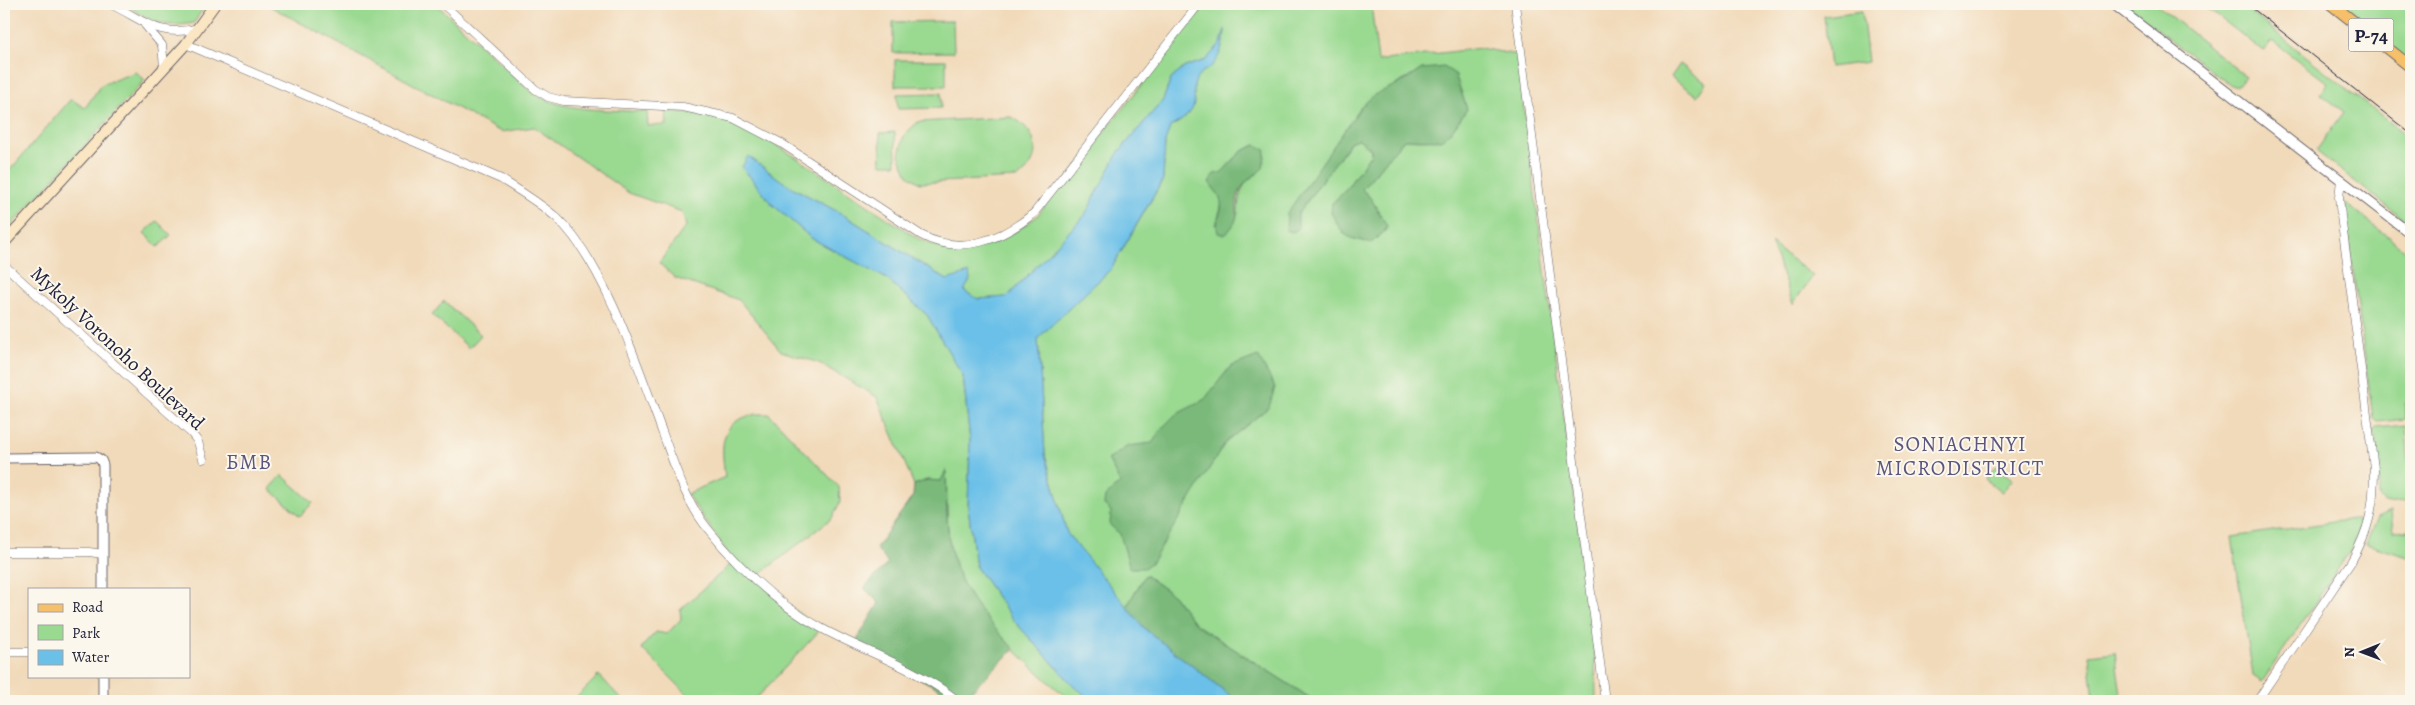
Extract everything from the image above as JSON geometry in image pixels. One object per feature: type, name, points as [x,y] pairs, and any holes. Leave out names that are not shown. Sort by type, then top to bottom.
[{"type":"main road","points":[[4,243],[186,44],[215,4]]},
{"type":"main road","name":"Р-74","points":[[2331,4],[2411,67]]},
{"type":"street","points":[[110,4],[144,24],[165,32],[198,28]]},
{"type":"street","points":[[443,4],[535,90],[548,97],[564,101],[683,107],[733,118],[781,142],[921,235],[930,240],[952,245],[991,240],[1020,225],[1034,213],[1199,4]]},
{"type":"street","points":[[1515,4],[1605,701]]},
{"type":"street","points":[[2113,4],[2411,234]]},
{"type":"street","points":[[144,24],[162,45],[164,67]]},
{"type":"street","points":[[186,44],[501,179],[532,198],[558,219],[575,239],[591,264],[632,352],[687,494],[706,527],[727,552],[769,593],[800,616],[923,676],[958,701]]},
{"type":"street","points":[[2256,701],[2351,562],[2362,543],[2373,509],[2374,468],[2341,216],[2339,197],[2341,180]]},
{"type":"street","name":"Mykoly Voronoho Boulevard","points":[[4,266],[192,434],[198,442],[203,459]]},
{"type":"street","points":[[4,458],[96,457],[101,460],[103,465],[103,588]]},
{"type":"street","points":[[4,552],[89,552],[103,554]]},
{"type":"street","points":[[4,652],[28,652]]},
{"type":"street","points":[[103,678],[103,701]]},
{"type":"green space","points":[[125,4],[206,4],[194,23],[173,25],[149,19]]},
{"type":"green space","points":[[266,4],[436,4],[533,93],[559,104],[574,107],[647,112],[648,126],[667,125],[666,112],[689,113],[733,124],[775,144],[919,239],[934,245],[950,248],[981,246],[996,241],[1024,226],[1037,216],[1206,4],[1371,4],[1378,61],[1480,48],[1517,55],[1595,656],[1596,701],[1315,701],[1195,624],[1173,595],[1145,575],[1126,608],[1067,533],[1045,454],[1038,338],[1111,269],[1163,180],[1165,142],[1170,127],[1190,113],[1193,106],[1196,81],[1200,74],[1216,60],[1225,32],[1221,43],[1206,60],[1185,67],[1171,79],[1163,100],[1118,153],[1085,215],[1007,297],[978,299],[964,291],[970,280],[947,280],[842,214],[786,184],[748,157],[742,167],[772,204],[811,238],[887,279],[927,315],[963,376],[970,441],[968,507],[976,567],[1015,622],[1072,684],[1092,701],[1070,701],[1018,654],[986,619],[973,601],[961,581],[950,548],[946,471],[941,481],[927,480],[914,485],[877,397],[819,363],[781,351],[739,300],[675,278],[659,263],[686,226],[682,212],[629,193],[534,127],[501,132]],"holes":[[[1422,69],[1455,74],[1467,109],[1454,127],[1442,136],[1426,140],[1404,139],[1362,189],[1371,199],[1387,226],[1385,231],[1370,243],[1353,238],[1342,231],[1334,213],[1332,203],[1344,192],[1371,154],[1371,150],[1359,139],[1351,141],[1298,214],[1360,108],[1374,97]],[[1256,145],[1257,174],[1247,182],[1241,191],[1238,214],[1216,225],[1222,203],[1219,194],[1222,172],[1242,151]]]},
{"type":"green space","points":[[2125,4],[2156,4],[2245,76],[2237,86],[2231,86]]},
{"type":"green space","points":[[2202,4],[2240,4],[2411,139],[2411,225],[2316,151],[2344,112],[2321,94],[2328,83],[2272,41],[2263,51]]},
{"type":"green space","points":[[2331,4],[2411,4],[2411,67]]},
{"type":"green space","points":[[1862,11],[1868,62],[1830,67],[1824,16]]},
{"type":"green space","points":[[953,21],[954,52],[893,53],[893,22]]},
{"type":"green space","points":[[895,60],[946,60],[946,86],[895,86]]},
{"type":"green space","points":[[1680,64],[1706,83],[1697,96],[1671,77]]},
{"type":"green space","points":[[1444,67],[1455,74],[1467,109],[1451,132],[1441,140],[1404,139],[1362,189],[1371,199],[1387,226],[1385,231],[1371,243],[1351,238],[1343,233],[1331,213],[1332,203],[1344,192],[1371,154],[1371,149],[1359,139],[1351,141],[1302,208],[1298,214],[1298,229],[1293,232],[1286,230],[1287,213],[1360,108],[1374,95],[1406,80],[1422,69]]},
{"type":"green space","points":[[136,72],[145,80],[4,233],[4,177],[71,99],[85,108],[101,85]]},
{"type":"green space","points":[[941,93],[941,108],[898,109],[897,94]]},
{"type":"green space","points":[[1011,117],[1027,129],[1035,146],[1032,163],[1017,178],[920,183],[908,175],[899,155],[904,135],[918,122]]},
{"type":"green space","points":[[895,132],[896,164],[881,164],[880,133]]},
{"type":"green space","points":[[1256,145],[1266,150],[1263,168],[1242,187],[1237,203],[1237,217],[1231,228],[1225,235],[1218,233],[1217,225],[1221,202],[1218,194],[1209,182],[1214,174],[1222,172],[1242,151]]},
{"type":"green space","points":[[2344,202],[2411,255],[2411,401],[2405,402],[2406,419],[2378,422],[2373,418]]},
{"type":"green space","points":[[157,221],[171,235],[158,247],[144,233]]},
{"type":"green space","points":[[1771,243],[1813,276],[1793,304]]},
{"type":"green space","points":[[444,301],[481,335],[469,348],[432,315]]},
{"type":"green space","points":[[1258,356],[1275,387],[1269,407],[1225,443],[1152,562],[1144,568],[1130,568],[1120,534],[1110,525],[1111,511],[1104,505],[1105,497],[1120,483],[1108,459],[1128,446],[1152,443],[1164,426],[1175,415],[1204,400],[1230,367]]},
{"type":"green space","points":[[769,414],[839,487],[840,502],[832,518],[754,579],[727,552],[687,494],[725,477],[723,445],[725,436],[735,422],[744,417]]},
{"type":"green space","points":[[2406,425],[2411,501],[2388,504],[2379,497],[2379,467],[2374,431],[2377,428]]},
{"type":"green space","points":[[1996,466],[2013,479],[2002,492],[1985,479]]},
{"type":"green space","points":[[946,470],[950,547],[957,571],[978,607],[1014,649],[961,701],[855,643],[879,603],[864,588],[888,563],[876,548],[913,496],[914,485],[927,480],[941,481]]},
{"type":"green space","points":[[282,475],[313,503],[300,516],[270,489]]},
{"type":"green space","points":[[2391,511],[2393,531],[2411,530],[2411,558],[2366,544],[2377,517]]},
{"type":"green space","points":[[2353,519],[2361,522],[2354,545],[2262,682],[2253,676],[2232,537]]},
{"type":"green space","points":[[732,563],[737,564],[820,630],[754,701],[694,701],[641,648],[656,632],[667,634],[681,619],[680,610]]},
{"type":"green space","points":[[1145,575],[1173,595],[1195,624],[1315,701],[1237,701],[1145,629],[1126,608]]},
{"type":"green space","points":[[2115,652],[2121,695],[2094,699],[2089,655]]},
{"type":"green space","points":[[599,675],[623,701],[573,701]]},
{"type":"water","points":[[1225,29],[1223,45],[1217,59],[1210,68],[1201,73],[1196,81],[1193,106],[1190,112],[1170,127],[1165,142],[1163,179],[1111,269],[1038,338],[1045,454],[1067,533],[1145,629],[1237,701],[1092,701],[1072,684],[1015,622],[976,567],[968,507],[970,441],[963,376],[927,315],[887,279],[811,238],[772,204],[742,167],[748,156],[786,184],[842,214],[947,280],[969,273],[970,280],[964,291],[978,299],[1007,297],[1085,215],[1118,153],[1163,100],[1171,79],[1185,67],[1206,60],[1221,43]]},
{"type":"tram line","points":[[2247,4],[2411,134]]},
{"type":"district","name":"SONIACHNYI MICRODISTRICT","points":[[1960,456]]},
{"type":"district","name":"БМВ","points":[[249,462]]}]
